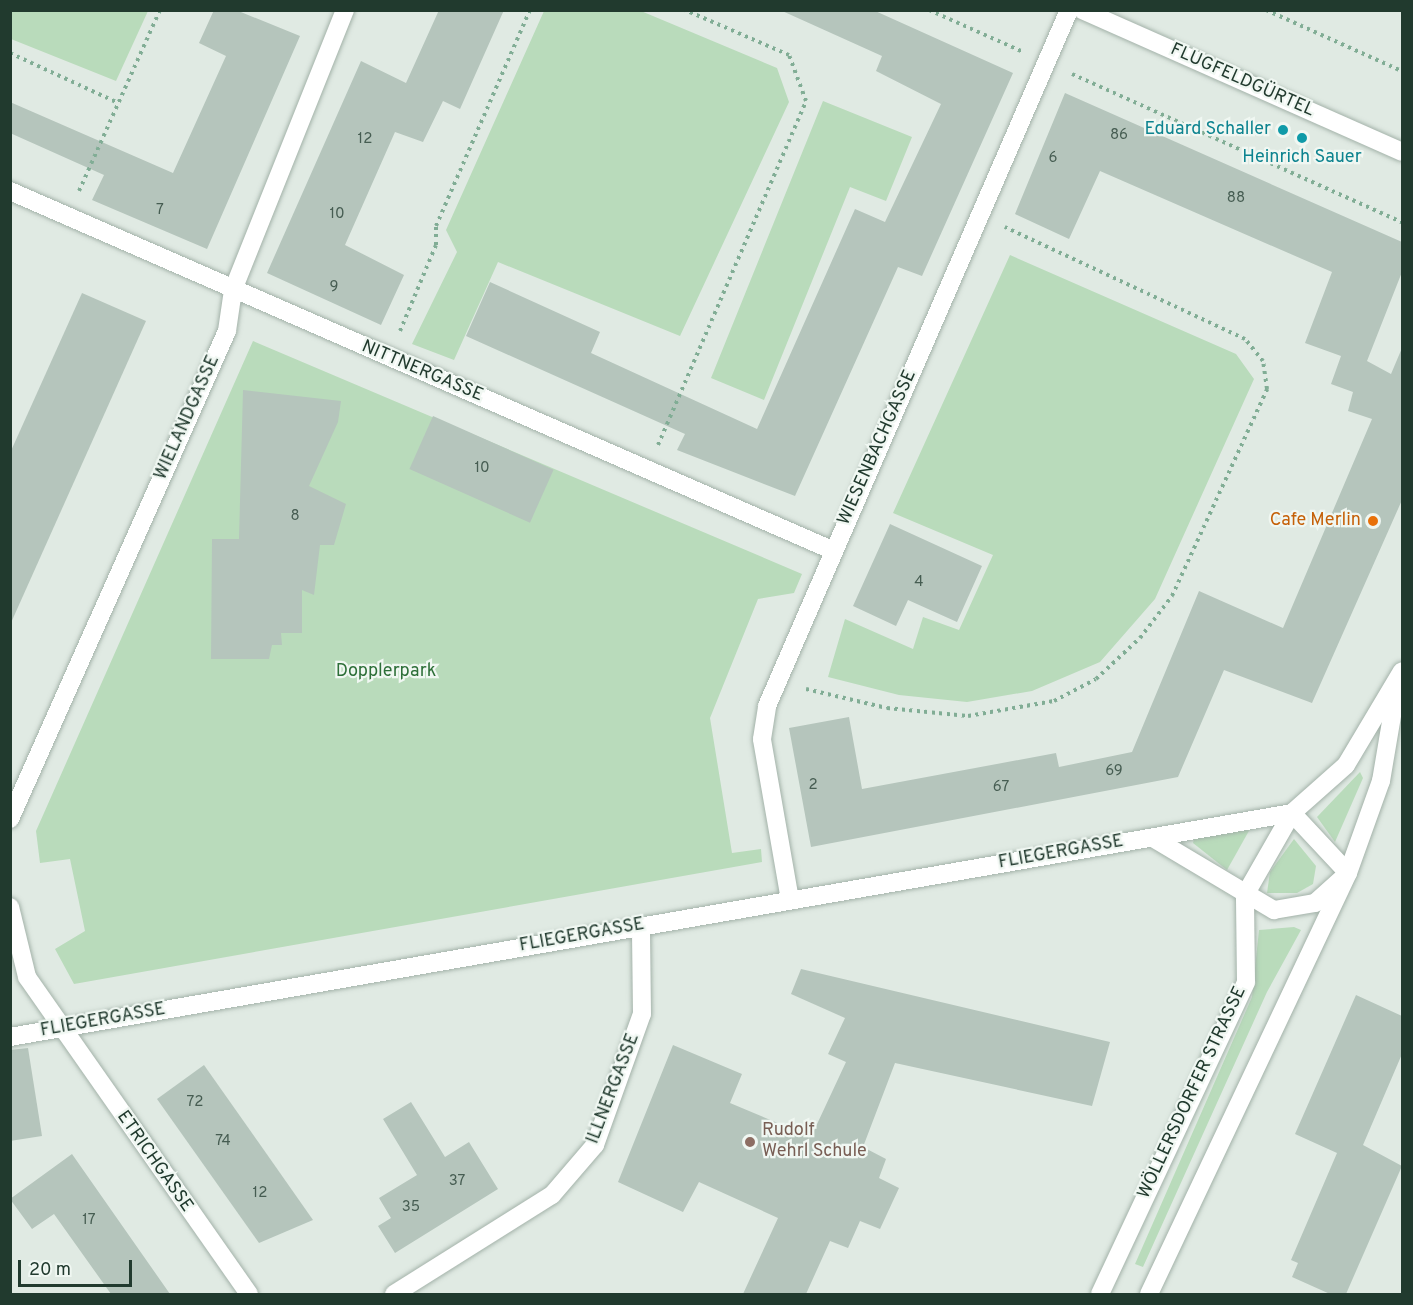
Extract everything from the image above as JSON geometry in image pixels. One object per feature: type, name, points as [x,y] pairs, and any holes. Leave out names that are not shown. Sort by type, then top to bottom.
[{"type":"street","name":"WIELANDGASSE","points":[[10,819],[227,331],[233,290],[345,10]]},
{"type":"street","name":"WIESENBACHGASSE","points":[[790,900],[762,739],[767,706],[1069,10]]},
{"type":"street","name":"FLUGFELDGÜRTEL","points":[[1082,10],[1402,152]]},
{"type":"street","name":"NITTNERGASSE","points":[[10,191],[834,551]]},
{"type":"street","points":[[1245,895],[1292,813],[1346,765],[1401,679]]},
{"type":"street","points":[[1149,1294],[1348,873],[1381,781],[1401,679]]},
{"type":"street","points":[[1292,813],[1348,873]]},
{"type":"street","name":"FLIEGERGASSE","points":[[10,1037],[1292,813]]},
{"type":"street","points":[[1153,838],[1245,895],[1274,910],[1315,903],[1348,873]]},
{"type":"street","name":"WÖLLERSDORFER STRASSE","points":[[1100,1294],[1246,982],[1245,895]]},
{"type":"street","points":[[10,907],[27,977],[59,1029]]},
{"type":"street","name":"ILLNERGASSE","points":[[394,1294],[552,1195],[595,1145],[642,1014],[641,926]]},
{"type":"street","name":"ETRICHGASSE","points":[[59,1029],[249,1294]]},
{"type":"path","points":[[68,216],[160,10]]},
{"type":"path","points":[[390,358],[436,245],[436,226],[530,10]]},
{"type":"path","points":[[647,470],[806,101],[789,55],[685,10]]},
{"type":"path","points":[[929,10],[1402,222]]},
{"type":"path","points":[[1266,10],[1402,71]]},
{"type":"path","points":[[10,53],[118,103]]},
{"type":"path","points":[[777,682],[887,708],[968,716],[1054,701],[1096,679],[1140,638],[1172,596],[1267,389],[1263,361],[1245,339],[979,216]]},
{"type":"green space","points":[[10,11],[148,11],[116,81],[11,39]]},
{"type":"green space","points":[[544,11],[641,11],[777,68],[789,102],[680,336],[498,262],[454,360],[412,344],[457,252],[446,230]]},
{"type":"green space","points":[[823,101],[912,137],[886,201],[850,187],[764,400],[711,378]]},
{"type":"green space","points":[[1010,255],[1236,354],[1254,379],[1155,599],[1100,662],[1032,691],[967,702],[899,695],[828,677],[845,619],[913,649],[923,617],[959,630],[993,555],[893,513]]},
{"type":"green space","name":"Dopplerpark","points":[[253,341],[802,574],[794,593],[758,599],[710,718],[732,853],[761,849],[762,862],[74,984],[55,949],[85,931],[70,859],[40,863],[36,831]]},
{"type":"green space","points":[[1360,772],[1363,778],[1335,842],[1317,817]]},
{"type":"green space","points":[[1250,829],[1227,870],[1193,843],[1194,839]]},
{"type":"green space","points":[[1294,839],[1316,866],[1313,884],[1297,893],[1267,893],[1270,872]]},
{"type":"green space","points":[[1294,927],[1301,930],[1267,992],[1143,1267],[1135,1264],[1252,997],[1259,930]]},
{"type":"building","points":[[214,10],[236,10],[300,36],[207,249],[92,200],[104,175],[10,133],[10,102],[173,173],[226,56],[199,43]]},
{"type":"building","points":[[439,10],[504,10],[460,109],[443,101],[423,142],[395,132],[345,245],[404,275],[381,325],[267,273],[361,61],[406,83]]},
{"type":"building","points":[[780,10],[873,10],[1013,73],[922,276],[898,267],[795,496],[677,450],[685,434],[466,336],[490,282],[600,332],[591,353],[757,429],[855,209],[885,222],[941,104],[876,71],[882,56]]},
{"type":"building","points":[[1065,93],[1402,242],[1402,272],[1367,361],[1391,374],[1402,348],[1402,500],[1312,703],[1224,670],[1178,777],[811,847],[789,728],[849,717],[862,789],[1056,753],[1059,767],[1132,752],[1199,591],[1283,628],[1372,419],[1348,411],[1353,392],[1331,384],[1341,356],[1305,343],[1332,272],[1100,171],[1069,239],[1015,214]]},
{"type":"building","points":[[82,293],[146,321],[10,625],[10,453]]},
{"type":"building","points":[[243,390],[341,401],[338,422],[309,486],[346,504],[334,545],[320,545],[314,595],[302,590],[302,633],[281,633],[282,645],[272,645],[269,659],[211,659],[212,539],[239,539]]},
{"type":"building","points":[[433,416],[554,470],[530,523],[409,469]]},
{"type":"building","points":[[890,524],[982,566],[957,622],[908,600],[896,626],[853,606]]},
{"type":"building","name":"Rudolf Wehrl Schule","points":[[801,969],[1110,1042],[1092,1106],[895,1063],[863,1147],[886,1159],[879,1178],[899,1188],[880,1229],[860,1221],[848,1248],[830,1241],[806,1294],[743,1294],[778,1218],[699,1182],[683,1212],[618,1182],[673,1045],[742,1074],[730,1103],[811,1137],[846,1062],[828,1054],[845,1018],[791,994]]},
{"type":"building","points":[[1356,995],[1402,1016],[1402,1054],[1363,1145],[1402,1166],[1346,1294],[1330,1294],[1292,1277],[1298,1263],[1291,1260],[1337,1153],[1295,1134]]},
{"type":"building","points":[[28,1048],[42,1136],[10,1141],[10,1050]]},
{"type":"building","points":[[204,1065],[313,1220],[259,1243],[157,1099]]},
{"type":"building","points":[[411,1102],[445,1157],[469,1142],[498,1189],[395,1253],[378,1226],[391,1218],[379,1198],[417,1175],[383,1119]]},
{"type":"building","points":[[72,1154],[170,1294],[111,1294],[54,1214],[32,1229],[10,1199]]},
{"type":"place","name":"Eduard Schaller","points":[[1283,130]]},
{"type":"place","name":"Heinrich Sauer","points":[[1302,138]]},
{"type":"place","name":"Cafe Merlin","points":[[1373,521]]},
{"type":"place","name":"Rudolf Wehrl Schule","points":[[750,1142]]}]
